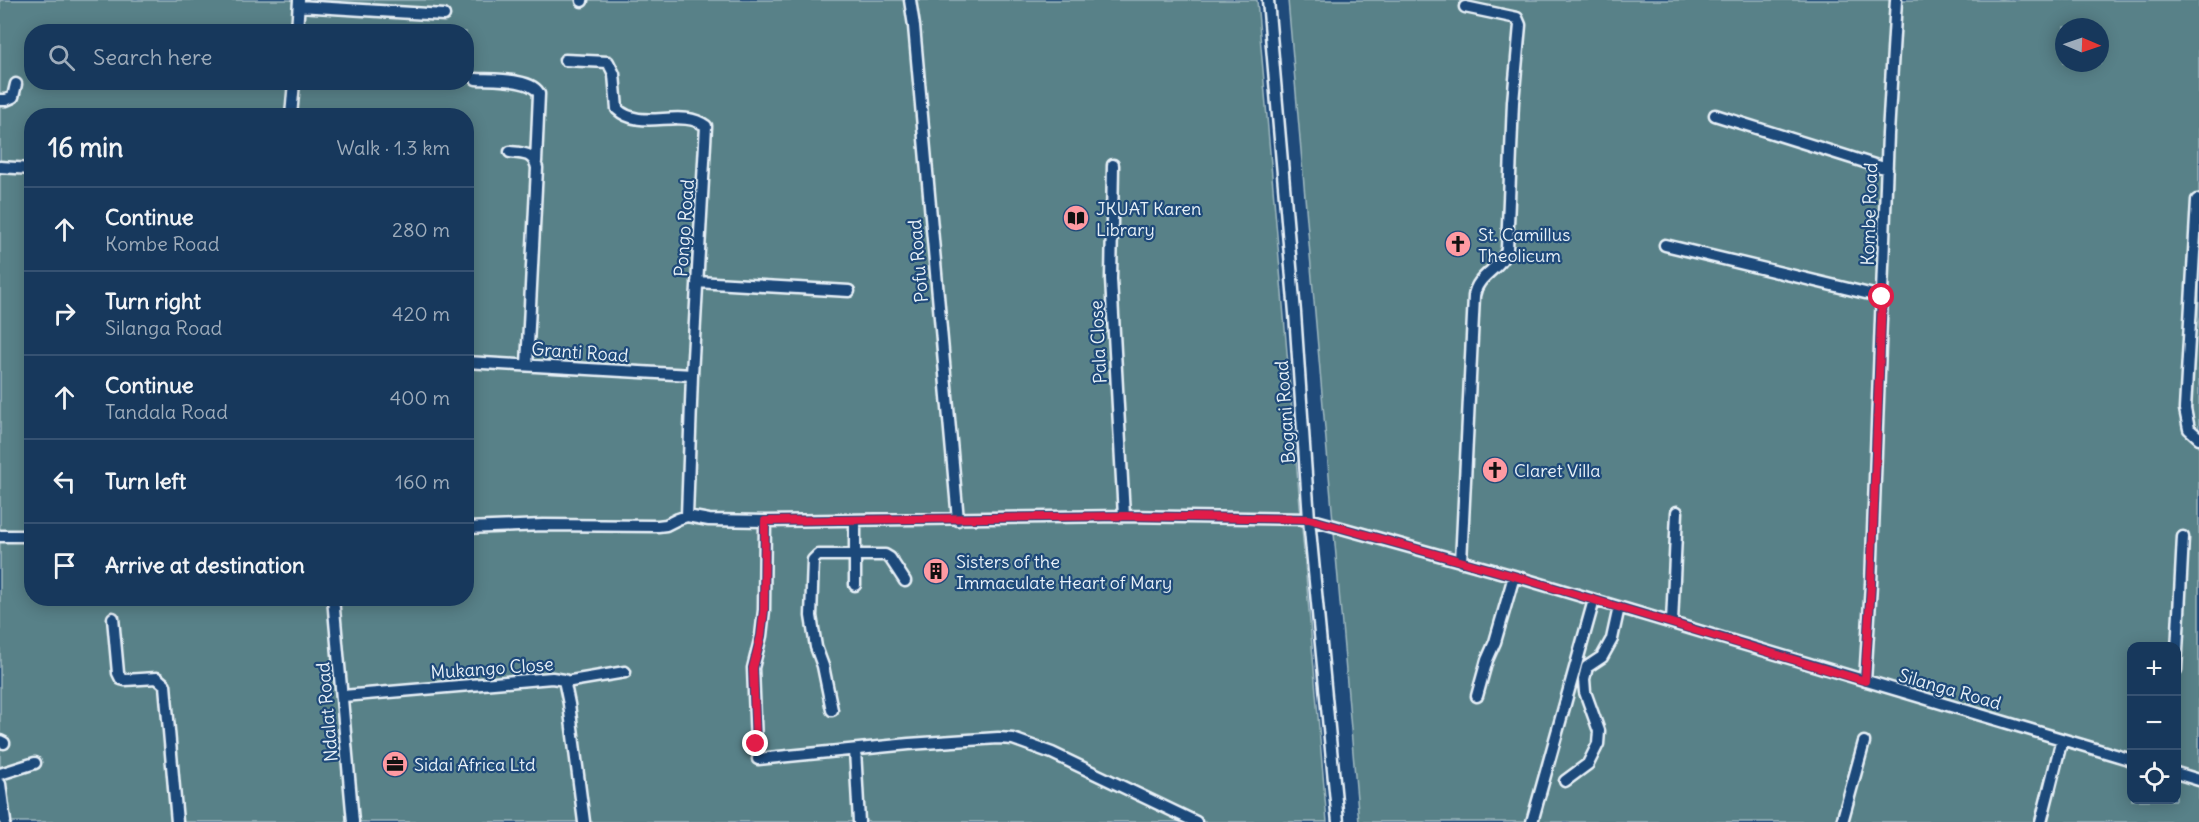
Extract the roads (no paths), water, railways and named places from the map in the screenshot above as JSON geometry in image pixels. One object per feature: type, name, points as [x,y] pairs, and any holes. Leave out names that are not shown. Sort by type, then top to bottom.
[{"type":"street","name":"Pofu Road","points":[[910,0],[958,520]]},
{"type":"street","name":"Bogani Road","points":[[1268,0],[1295,313],[1309,519],[1338,822]]},
{"type":"street","name":"Kombe Road","points":[[1865,681],[1896,0]]},
{"type":"street","points":[[298,24],[299,3],[444,15]]},
{"type":"street","points":[[1461,562],[1474,296],[1480,280],[1501,263],[1507,249],[1513,102],[1520,26],[1517,18],[1465,7]]},
{"type":"street","name":"Pongo Road","points":[[566,60],[608,62],[614,74],[617,109],[628,117],[692,119],[706,126],[692,375],[687,516]]},
{"type":"street","points":[[476,79],[528,84],[538,91],[533,271],[526,365]]},
{"type":"street","points":[[0,100],[13,97],[16,84]]},
{"type":"street","points":[[292,108],[293,90]]},
{"type":"street","points":[[1715,115],[1887,169]]},
{"type":"street","points":[[510,152],[529,155],[536,162]]},
{"type":"street","name":"Pala Close","points":[[1113,165],[1110,279],[1125,516]]},
{"type":"street","points":[[0,168],[24,169]]},
{"type":"street","points":[[2197,200],[2185,409],[2189,429],[2199,438]]},
{"type":"street","points":[[1665,245],[1882,297]]},
{"type":"street","points":[[697,282],[849,291]]},
{"type":"street","name":"Granti Road","points":[[474,362],[692,375]]},
{"type":"street","points":[[1672,623],[1677,512]]},
{"type":"street","name":"Silanga Road","points":[[687,516],[709,520],[765,521],[1125,516],[1309,519],[1514,576],[2127,758]]},
{"type":"street","points":[[474,528],[543,525],[658,526],[687,516]]},
{"type":"street","points":[[855,520],[855,585]]},
{"type":"street","points":[[756,744],[753,668],[761,636],[764,610],[765,521]]},
{"type":"street","points":[[0,536],[24,536]]},
{"type":"street","points":[[2177,642],[2183,537]]},
{"type":"street","points":[[832,710],[823,666],[816,647],[811,616],[813,560],[818,555],[885,555],[890,558],[905,581]]},
{"type":"street","points":[[1477,696],[1514,576]]},
{"type":"street","points":[[1532,822],[1594,600]]},
{"type":"street","name":"Ndalat Road","points":[[334,606],[353,822]]},
{"type":"street","points":[[1565,781],[1588,764],[1598,744],[1599,731],[1585,692],[1584,679],[1587,667],[1602,657],[1612,639],[1619,607]]},
{"type":"street","points":[[113,618],[118,673],[121,678],[124,680],[157,678],[165,685],[177,822]]},
{"type":"street","points":[[565,682],[625,672]]},
{"type":"street","name":"Mukango Close","points":[[343,696],[561,679],[565,682],[584,822]]},
{"type":"street","points":[[758,759],[980,739],[1014,739],[1052,753],[1196,822]]},
{"type":"street","points":[[2041,822],[2062,739]]},
{"type":"street","points":[[1842,822],[1864,742]]},
{"type":"street","points":[[855,750],[859,822]]},
{"type":"street","points":[[0,774],[35,763]]},
{"type":"street","points":[[2181,775],[2199,780]]},
{"type":"street","points":[[0,784],[4,822]]},
{"type":"place","name":"JKUAT Karen Library","points":[[1076,218]]},
{"type":"place","name":"St. Camillus Theolicum","points":[[1458,244]]},
{"type":"place","name":"Claret Villa","points":[[1495,470]]},
{"type":"place","name":"Sisters of the Immaculate Heart of Mary","points":[[936,571]]},
{"type":"place","name":"Sidai Africa Ltd","points":[[395,764]]}]
